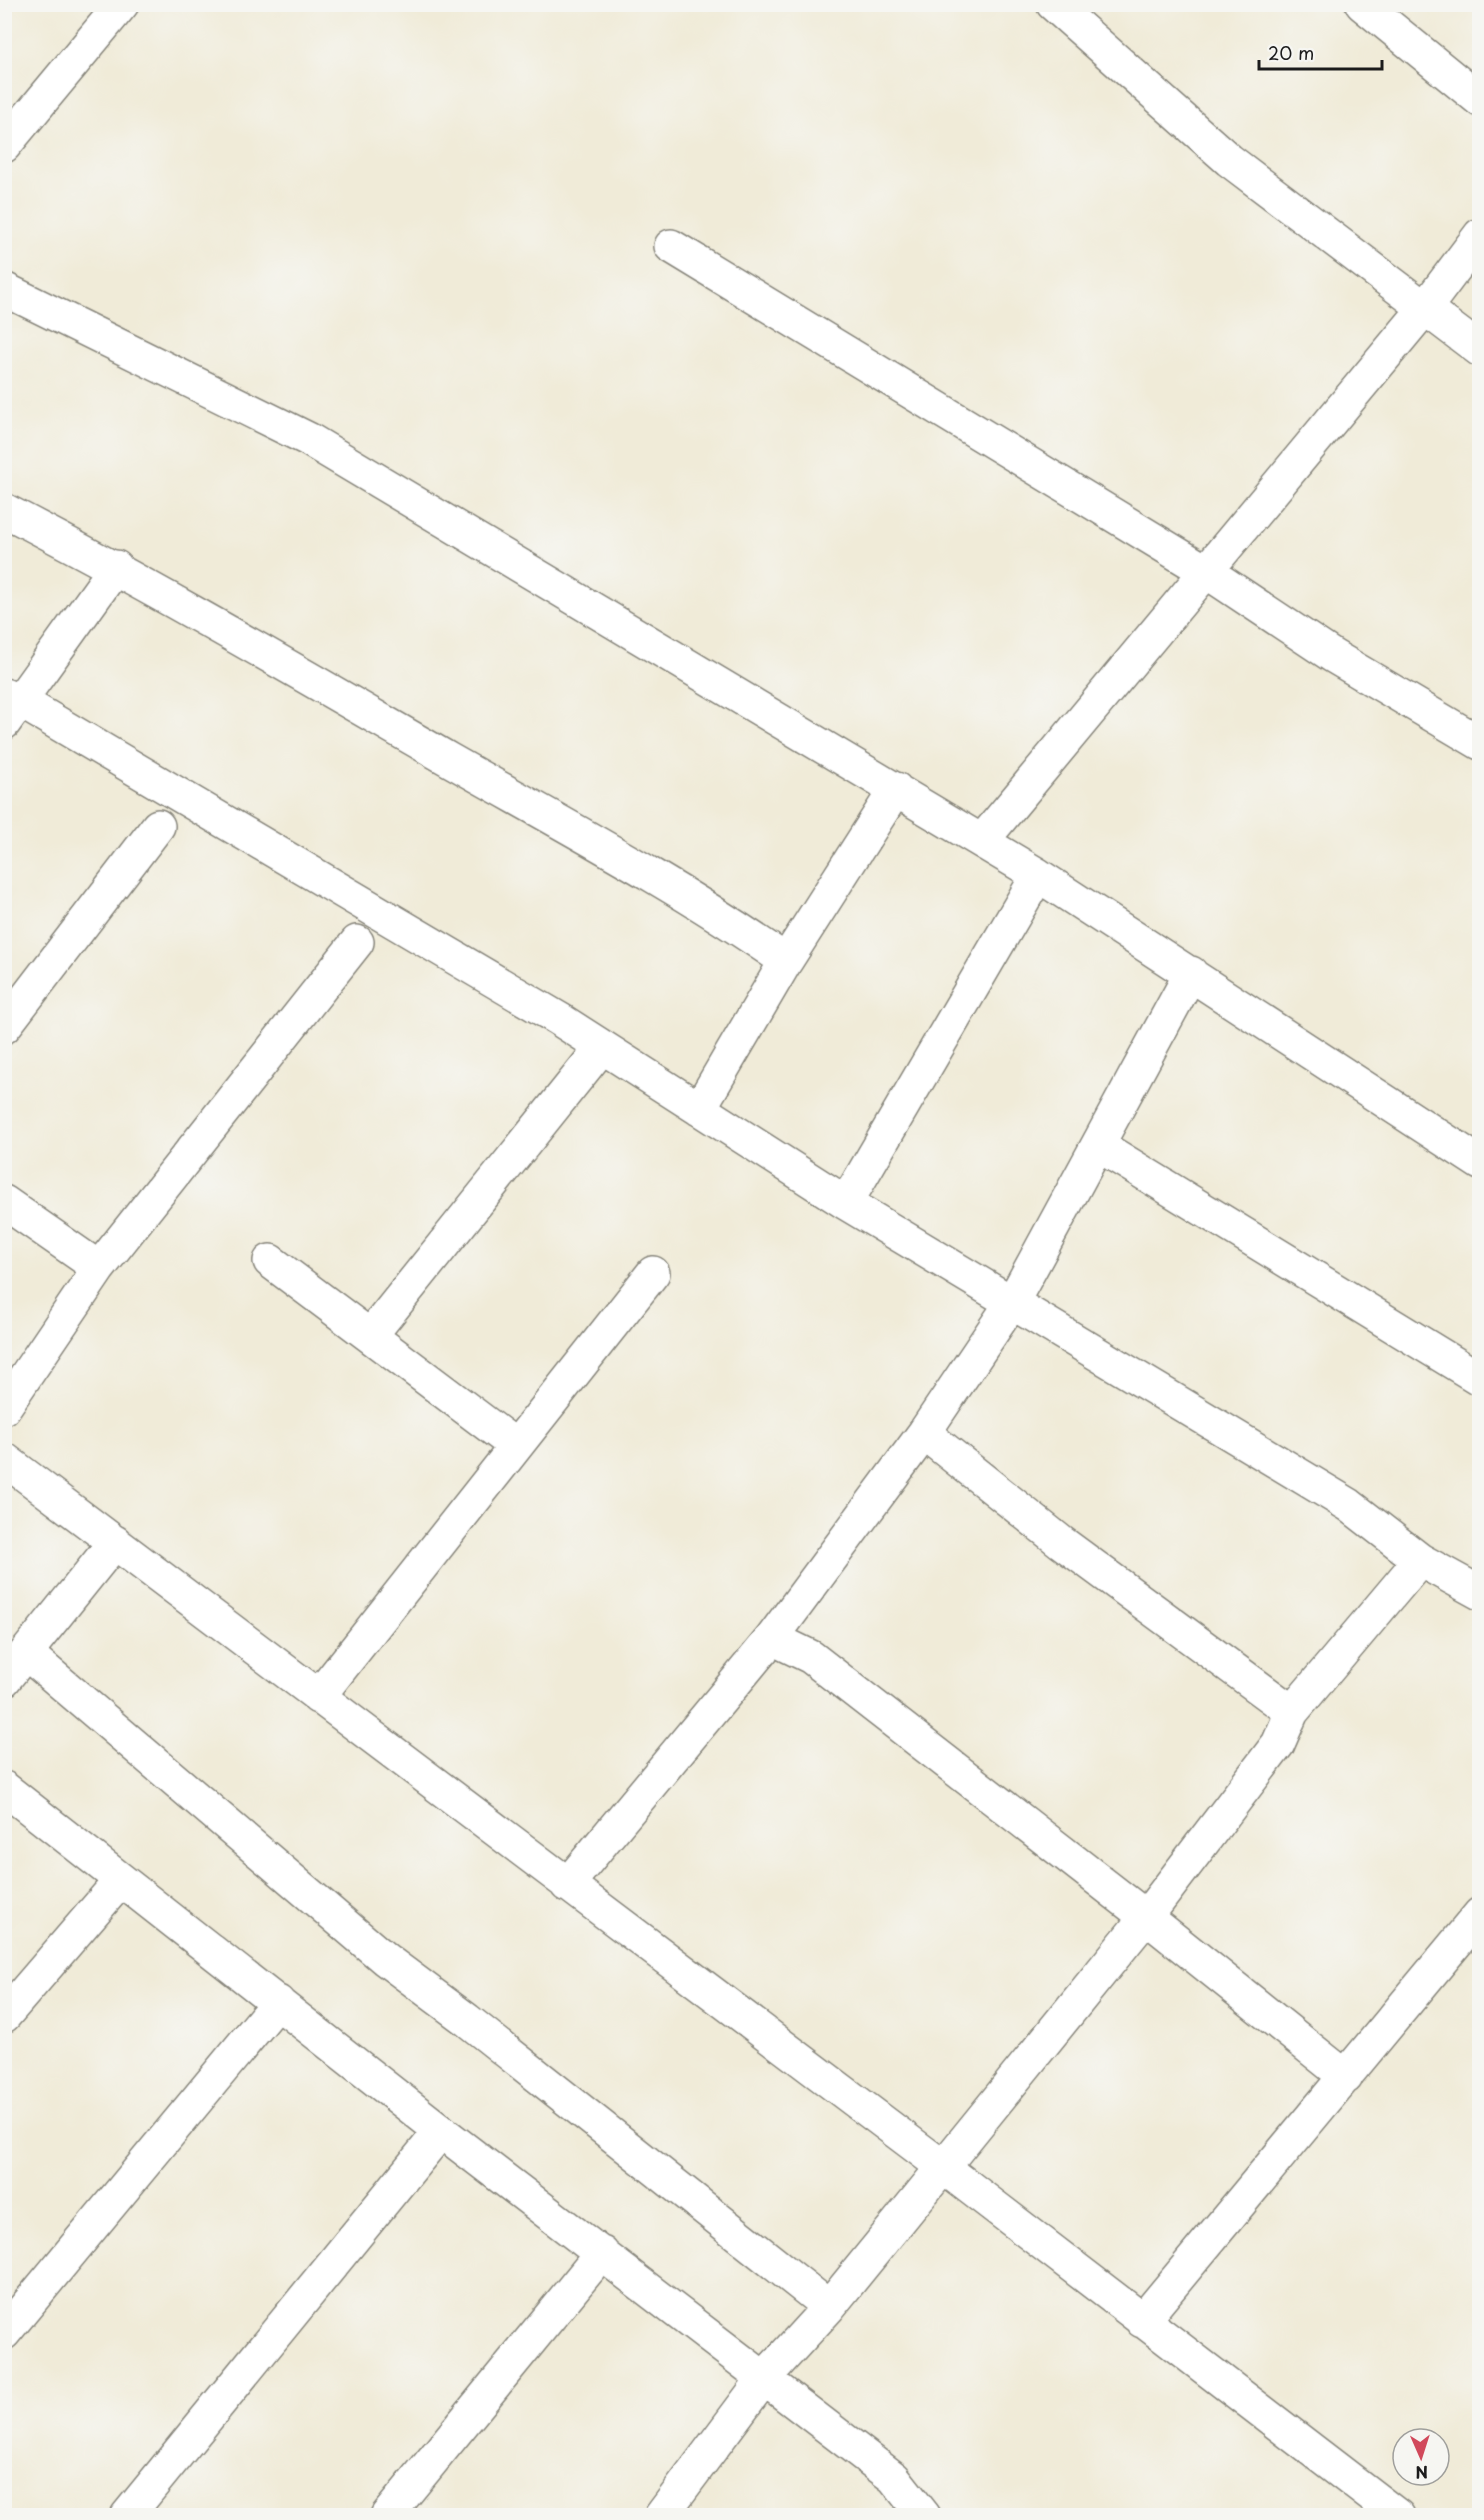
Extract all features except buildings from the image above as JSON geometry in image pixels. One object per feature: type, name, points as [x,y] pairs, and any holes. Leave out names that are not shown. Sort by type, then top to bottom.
[{"type":"street","points":[[4,146],[122,4]]},
{"type":"street","points":[[1053,4],[1229,160],[1479,350]]},
{"type":"street","points":[[1362,4],[1479,100]]},
{"type":"street","points":[[982,841],[1425,308],[1479,236]]},
{"type":"street","points":[[671,246],[1207,572],[1334,656],[1479,743]]},
{"type":"street","points":[[4,290],[308,439],[1038,875],[1479,1163]]},
{"type":"street","points":[[4,510],[116,567],[728,921],[786,961]]},
{"type":"street","points":[[116,567],[10,706],[602,1047],[846,1203],[1013,1301],[1349,1505],[1420,1560],[1479,1593]]},
{"type":"street","points":[[699,1109],[786,961],[896,789]]},
{"type":"street","points":[[4,1027],[158,826]]},
{"type":"street","points":[[846,1203],[1038,875]]},
{"type":"street","points":[[4,1408],[99,1268],[357,942]]},
{"type":"street","points":[[567,1885],[772,1638],[924,1433],[1013,1301],[1191,973]]},
{"type":"street","points":[[370,1336],[602,1047]]},
{"type":"street","points":[[1098,1145],[1479,1379]]},
{"type":"street","points":[[4,1202],[99,1268]]},
{"type":"street","points":[[270,1260],[516,1446]]},
{"type":"street","points":[[318,1697],[653,1273]]},
{"type":"street","points":[[924,1433],[1061,1542],[1292,1712]]},
{"type":"street","points":[[4,1459],[943,2167],[1398,2516]]},
{"type":"street","points":[[4,1680],[115,1542]]},
{"type":"street","points":[[661,2516],[765,2377],[829,2307],[1146,1917],[1278,1744],[1292,1712],[1420,1560]]},
{"type":"street","points":[[772,1638],[810,1657],[1146,1917],[1346,2077]]},
{"type":"street","points":[[26,1653],[385,1959],[467,2020],[829,2307]]},
{"type":"street","points":[[4,1788],[441,2130],[894,2478],[924,2516]]},
{"type":"street","points":[[4,2016],[121,1880]]},
{"type":"street","points":[[1142,2321],[1479,1914]]},
{"type":"street","points":[[4,2333],[278,2002]]},
{"type":"street","points":[[127,2516],[441,2130]]},
{"type":"street","points":[[387,2516],[602,2253]]}]
